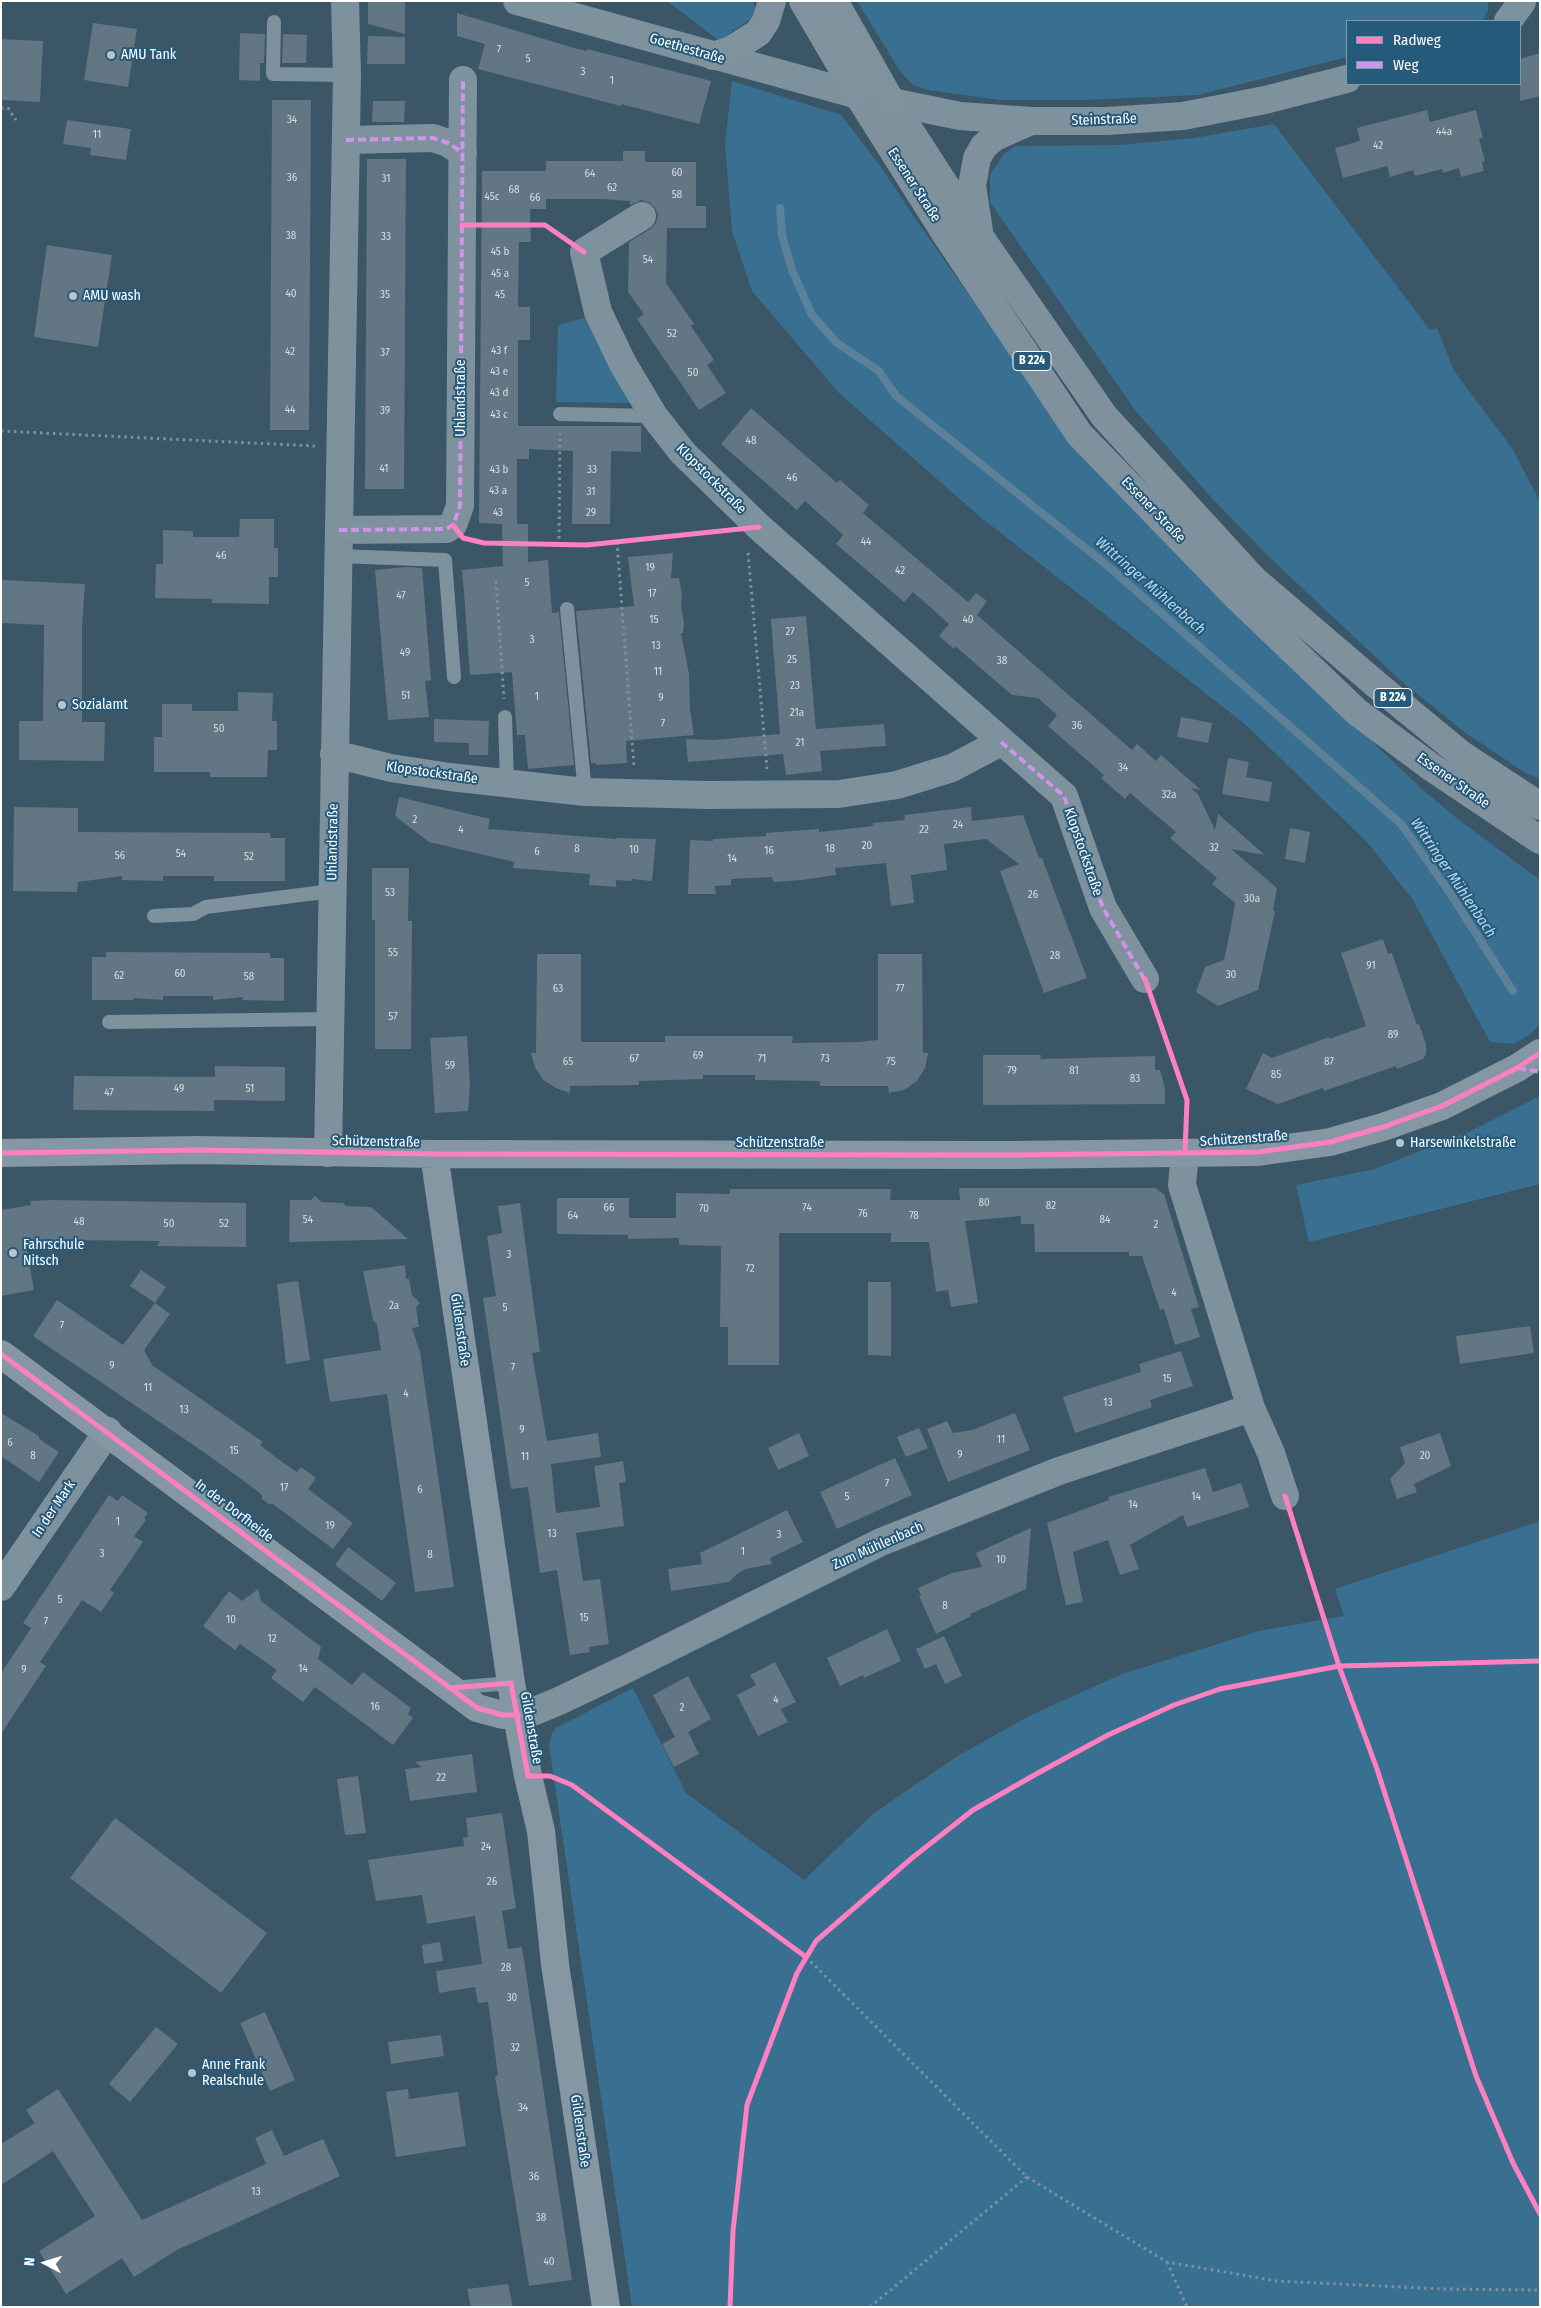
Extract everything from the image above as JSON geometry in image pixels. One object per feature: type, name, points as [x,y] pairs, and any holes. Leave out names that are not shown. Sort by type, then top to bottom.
[{"type":"highway","points":[[713,56],[731,50],[758,33],[766,21],[772,1]]},
{"type":"highway","name":"B 224","points":[[803,1],[858,95]]},
{"type":"highway","name":"B 224","points":[[834,1],[892,102]]},
{"type":"main road","name":"Essener Straße","points":[[858,95],[937,220],[1079,434],[1239,599],[1356,712],[1431,767],[1540,840]]},
{"type":"main road","name":"B 224","points":[[892,102],[980,237]]},
{"type":"main road","points":[[980,237],[972,186],[972,175],[977,158],[984,146],[996,137],[1031,121]]},
{"type":"main road","name":"Essener Straße","points":[[980,237],[1104,416],[1254,580],[1462,755],[1540,806]]},
{"type":"street","name":"Uhlandstraße","points":[[328,1153],[348,75],[344,1]]},
{"type":"street","name":"Goethestraße","points":[[516,1],[858,95]]},
{"type":"street","points":[[1509,20],[1522,2],[1540,10]]},
{"type":"street","name":"Steinstraße","points":[[858,95],[960,116],[1031,121],[1106,121],[1183,116],[1265,100],[1346,79]]},
{"type":"street","name":"Uhlandstraße","points":[[338,543],[446,530],[458,516],[460,506],[463,80]]},
{"type":"street","points":[[346,140],[433,138],[448,143],[463,153]]},
{"type":"street","name":"Klopstockstraße","points":[[642,216],[584,252],[598,312],[623,364],[654,416],[683,453],[759,527],[1064,796],[1103,908],[1145,979]]},
{"type":"street","name":"Klopstockstraße","points":[[334,754],[391,768],[585,792],[840,794],[897,785],[952,768],[1001,742]]},
{"type":"street","name":"Schützenstraße","points":[[1,1153],[198,1150],[434,1154],[1258,1152],[1330,1142],[1442,1106],[1517,1068],[1540,1053]]},
{"type":"street","points":[[1186,1153],[1182,1185],[1251,1408],[1271,1452],[1286,1496]]},
{"type":"street","name":"Gildenstraße","points":[[434,1154],[511,1683],[528,1776],[541,1832],[555,1964],[606,2307]]},
{"type":"street","name":"In der Dorfheide","points":[[1,1354],[477,1708],[503,1715],[518,1715]]},
{"type":"street","name":"Zum Mühlenbach","points":[[518,1715],[535,1711],[559,1701],[626,1670],[881,1542],[1059,1471],[1251,1408]]},
{"type":"street","name":"In der Mark","points":[[1,1587],[108,1432]]},
{"type":"lane","points":[[274,22],[274,74],[348,75]]},
{"type":"lane","points":[[560,414],[654,416]]},
{"type":"lane","points":[[338,543],[445,560],[454,677]]},
{"type":"lane","points":[[567,609],[585,792]]},
{"type":"lane","points":[[505,717],[507,783]]},
{"type":"lane","points":[[154,916],[193,914],[206,907],[332,891]]},
{"type":"lane","points":[[110,1022],[330,1019]]},
{"type":"lane","points":[[451,1688],[511,1683]]},
{"type":"path","points":[[1,108],[8,108],[16,120]]},
{"type":"path","points":[[559,544],[560,414]]},
{"type":"path","points":[[1,431],[340,447]]},
{"type":"path","points":[[617,542],[636,793]]},
{"type":"path","points":[[748,552],[769,794]]},
{"type":"path","points":[[496,581],[505,717]]},
{"type":"path","points":[[806,1957],[1027,2178],[1167,2262],[1277,2281],[1442,2289],[1540,2290]]},
{"type":"path","points":[[870,2307],[1027,2178]]},
{"type":"path","points":[[1167,2262],[1187,2307]]},
{"type":"shaded area","points":[[667,1],[754,1],[755,15],[720,41]]},
{"type":"shaded area","points":[[857,1],[1488,1],[1488,11],[1483,20],[1346,20],[1346,57],[1198,95],[1084,100],[1000,100],[928,90],[913,85],[900,71]]},
{"type":"shaded area","points":[[732,81],[841,115],[881,167],[992,328],[1353,723],[1423,790],[1459,820],[1540,880],[1540,1024],[1528,1036],[1513,1044],[1490,1042],[1413,900],[1367,842],[1246,725],[979,516],[839,393],[752,291],[732,231],[725,144]]},
{"type":"shaded area","points":[[1274,124],[1430,330],[1437,328],[1454,371],[1512,448],[1540,502],[1540,779],[1527,774],[1463,731],[1399,679],[1267,555],[1208,494],[1135,410],[990,202],[990,175],[1004,154],[1015,146],[1119,145],[1195,138]]},
{"type":"shaded area","points":[[588,317],[631,403],[556,402],[558,325]]},
{"type":"shaded area","points":[[1540,1096],[1540,1184],[1309,1242],[1296,1185],[1375,1169],[1471,1131]]},
{"type":"shaded area","points":[[1540,1521],[1540,2307],[632,2307],[549,1745],[552,1733],[556,1728],[633,1688],[686,1793],[804,1880],[874,1813],[956,1757],[1029,1716],[1122,1674],[1259,1631],[1344,1616],[1335,1589]]},
{"type":"building","points":[[368,1],[405,1],[405,34],[368,24]]},
{"type":"building","points":[[457,13],[574,48],[587,51],[587,49],[711,81],[699,124],[478,69],[485,44],[457,36]]},
{"type":"building","name":"AMU Tank","points":[[93,23],[137,29],[128,87],[84,80]]},
{"type":"building","points":[[240,33],[265,34],[264,63],[260,63],[260,81],[239,80]]},
{"type":"building","points":[[283,34],[307,35],[306,63],[282,63]]},
{"type":"building","points":[[368,36],[405,37],[405,64],[367,64]]},
{"type":"building","points":[[1,39],[43,41],[40,102],[1,100]]},
{"type":"building","points":[[1540,53],[1540,96],[1520,101],[1521,85],[1521,59]]},
{"type":"building","points":[[272,100],[311,100],[309,430],[270,430]]},
{"type":"building","points":[[373,101],[405,101],[404,122],[372,122]]},
{"type":"building","points":[[1427,110],[1430,122],[1476,110],[1483,138],[1479,139],[1485,161],[1482,162],[1484,171],[1461,177],[1459,168],[1443,173],[1442,169],[1415,176],[1413,170],[1390,177],[1387,166],[1343,178],[1335,148],[1360,141],[1357,128]]},
{"type":"building","points":[[67,120],[131,129],[126,160],[90,155],[91,148],[63,144]]},
{"type":"building","points":[[623,151],[645,151],[645,162],[696,162],[696,206],[706,206],[706,228],[667,228],[666,283],[694,324],[691,326],[714,360],[707,365],[726,393],[699,410],[637,319],[644,314],[628,292],[629,242],[656,223],[658,215],[650,203],[641,200],[630,205],[630,201],[546,199],[546,209],[530,209],[531,242],[519,242],[518,307],[530,307],[530,340],[518,340],[518,426],[641,426],[641,452],[611,451],[610,524],[572,524],[573,451],[529,449],[529,459],[517,459],[517,524],[528,524],[528,562],[548,560],[552,613],[559,612],[574,765],[528,769],[525,735],[517,735],[512,672],[470,675],[462,570],[503,566],[502,524],[479,523],[482,171],[546,171],[546,161],[623,161]]},
{"type":"building","points":[[367,159],[406,159],[404,489],[365,489]]},
{"type":"building","name":"AMU wash","points":[[47,245],[112,255],[98,347],[34,337]]},
{"type":"building","points":[[751,408],[837,483],[840,480],[869,505],[863,513],[968,602],[976,593],[987,601],[977,615],[1132,750],[1137,744],[1156,761],[1161,755],[1201,790],[1191,788],[1198,794],[1215,830],[1218,814],[1265,855],[1231,849],[1277,888],[1273,910],[1275,911],[1258,990],[1218,1006],[1196,992],[1205,967],[1224,960],[1230,932],[1235,903],[1212,884],[1217,878],[1170,838],[1176,832],[1130,793],[1125,799],[1101,778],[1104,775],[1048,726],[1057,715],[1038,698],[1012,695],[955,646],[954,649],[939,636],[949,624],[913,592],[904,602],[836,544],[843,535],[805,501],[797,510],[721,444]]},
{"type":"building","points":[[240,519],[274,519],[274,548],[278,548],[278,577],[269,577],[269,604],[212,603],[212,599],[155,598],[156,564],[163,564],[163,530],[193,531],[193,537],[239,537]]},
{"type":"building","points":[[673,553],[671,578],[679,578],[682,595],[681,605],[684,623],[683,633],[681,633],[689,674],[690,709],[694,735],[626,741],[627,763],[596,765],[596,763],[591,763],[576,611],[634,606],[628,557]]},
{"type":"building","points":[[406,567],[422,568],[431,680],[425,681],[429,717],[388,720],[375,570]]},
{"type":"building","name":"Sozialamt","points":[[1,580],[85,584],[82,626],[82,722],[105,722],[104,761],[19,760],[19,721],[43,721],[44,625],[1,623]]},
{"type":"building","points":[[806,616],[816,729],[884,724],[886,746],[820,751],[822,771],[786,775],[783,754],[688,762],[686,739],[714,740],[780,734],[771,619]]},
{"type":"building","points":[[238,692],[273,693],[272,721],[277,721],[277,750],[268,750],[267,777],[210,777],[210,772],[154,772],[154,737],[162,737],[162,704],[192,704],[192,711],[238,711]]},
{"type":"building","points":[[1181,717],[1212,723],[1208,743],[1177,737]]},
{"type":"building","points":[[434,719],[489,721],[488,755],[469,755],[469,743],[434,742]]},
{"type":"building","points":[[1228,758],[1249,762],[1246,777],[1272,782],[1269,802],[1222,794]]},
{"type":"building","points":[[399,797],[490,819],[488,829],[616,839],[656,839],[652,881],[616,880],[616,887],[589,885],[590,874],[513,868],[514,862],[429,842],[395,816]]},
{"type":"building","points":[[14,807],[78,808],[78,832],[270,833],[271,838],[285,838],[285,881],[214,881],[214,876],[163,876],[163,881],[122,880],[122,876],[78,882],[77,892],[13,891]]},
{"type":"building","points":[[971,807],[972,821],[1023,815],[1039,858],[1042,858],[1087,978],[1044,993],[1000,871],[1019,864],[986,839],[944,844],[947,870],[911,875],[914,903],[891,906],[886,863],[835,868],[836,875],[802,880],[773,882],[772,877],[731,879],[731,885],[715,886],[716,894],[688,894],[690,840],[713,841],[713,839],[766,836],[766,833],[819,829],[819,832],[873,826],[873,823],[905,820],[904,815]]},
{"type":"building","points":[[1290,828],[1310,832],[1305,863],[1285,859]]},
{"type":"building","points":[[372,868],[409,868],[408,921],[412,921],[411,1049],[375,1049],[375,920],[372,920]]},
{"type":"building","points":[[1383,939],[1388,954],[1392,953],[1417,1025],[1419,1024],[1426,1044],[1426,1054],[1423,1059],[1397,1069],[1396,1066],[1324,1091],[1323,1088],[1278,1104],[1246,1089],[1263,1053],[1272,1058],[1329,1037],[1329,1039],[1366,1026],[1341,953]]},
{"type":"building","points":[[106,952],[270,953],[270,958],[284,958],[284,1001],[242,1000],[243,997],[213,1000],[213,996],[163,996],[163,1000],[133,998],[133,1000],[92,1000],[92,957],[106,957]]},
{"type":"building","points":[[537,954],[581,954],[581,1042],[665,1042],[665,1036],[793,1036],[792,1043],[878,1040],[878,954],[922,954],[923,1053],[928,1053],[925,1068],[917,1081],[904,1090],[889,1093],[888,1086],[820,1086],[820,1081],[755,1080],[755,1075],[703,1075],[703,1079],[639,1081],[639,1085],[570,1086],[570,1093],[556,1088],[543,1080],[535,1067],[531,1053],[536,1053]]},
{"type":"building","points":[[467,1036],[470,1084],[468,1111],[435,1113],[430,1038]]},
{"type":"building","points":[[983,1055],[1041,1055],[1040,1059],[1155,1056],[1155,1070],[1160,1070],[1165,1089],[1165,1104],[983,1105]]},
{"type":"building","points":[[215,1066],[285,1067],[285,1101],[214,1100],[214,1111],[73,1110],[74,1076],[215,1077]]},
{"type":"building","points":[[959,1188],[1155,1188],[1164,1194],[1199,1307],[1191,1309],[1200,1337],[1175,1345],[1164,1309],[1160,1310],[1142,1256],[1129,1256],[1129,1252],[1035,1252],[1034,1224],[1021,1224],[1021,1216],[965,1221],[978,1303],[951,1307],[948,1290],[936,1292],[929,1242],[891,1242],[891,1233],[779,1233],[779,1365],[728,1365],[728,1327],[720,1327],[721,1246],[679,1245],[679,1238],[628,1239],[628,1235],[557,1234],[557,1198],[629,1198],[629,1218],[676,1218],[676,1193],[730,1194],[730,1189],[891,1189],[890,1200],[960,1200]]},
{"type":"building","points":[[315,1196],[322,1202],[344,1203],[345,1206],[371,1207],[408,1239],[289,1242],[290,1200],[311,1200]]},
{"type":"building","points":[[30,1201],[246,1203],[246,1247],[157,1246],[160,1241],[54,1240],[26,1245],[34,1290],[1,1296],[1,1210],[31,1205]]},
{"type":"building","points":[[520,1203],[540,1352],[532,1353],[547,1441],[598,1433],[601,1457],[551,1464],[556,1513],[600,1507],[594,1466],[623,1461],[626,1482],[619,1483],[624,1526],[576,1533],[583,1581],[600,1579],[609,1644],[589,1647],[590,1652],[570,1655],[557,1570],[540,1573],[528,1487],[511,1489],[483,1298],[496,1296],[487,1236],[502,1233],[498,1206]]},
{"type":"building","points":[[405,1265],[406,1279],[409,1279],[412,1295],[420,1303],[416,1307],[419,1327],[412,1328],[420,1352],[454,1587],[415,1592],[387,1394],[330,1402],[323,1359],[381,1350],[377,1324],[373,1320],[363,1271]]},
{"type":"building","points":[[141,1270],[166,1287],[155,1303],[130,1286]]},
{"type":"building","points":[[298,1281],[310,1360],[286,1364],[277,1284]]},
{"type":"building","points":[[868,1282],[891,1282],[891,1356],[868,1355]]},
{"type":"building","points":[[57,1300],[123,1345],[155,1303],[170,1314],[144,1350],[152,1365],[263,1442],[260,1445],[278,1459],[297,1472],[301,1467],[316,1478],[308,1489],[353,1523],[333,1549],[273,1504],[269,1504],[262,1499],[262,1495],[256,1490],[208,1455],[33,1336]]},
{"type":"building","points":[[1530,1326],[1534,1353],[1460,1364],[1456,1336]]},
{"type":"building","points":[[1181,1351],[1193,1386],[1150,1400],[1152,1407],[1075,1433],[1063,1397],[1141,1372],[1139,1364]]},
{"type":"building","points":[[1,1413],[39,1436],[39,1439],[59,1452],[39,1482],[1,1456]]},
{"type":"building","points":[[1015,1413],[1030,1450],[948,1482],[927,1429],[947,1421],[953,1433],[972,1430]]},
{"type":"building","points":[[919,1428],[928,1448],[906,1457],[897,1437]]},
{"type":"building","points":[[799,1433],[809,1456],[778,1470],[768,1448]]},
{"type":"building","points":[[1440,1433],[1451,1466],[1414,1484],[1417,1492],[1397,1499],[1390,1479],[1405,1463],[1400,1447]]},
{"type":"building","points":[[895,1458],[912,1495],[837,1529],[820,1492]]},
{"type":"building","points":[[1205,1468],[1213,1492],[1241,1483],[1249,1507],[1187,1527],[1183,1515],[1130,1545],[1139,1569],[1120,1575],[1108,1540],[1073,1552],[1083,1602],[1066,1605],[1047,1523],[1109,1500],[1108,1497]]},
{"type":"building","points":[[109,1495],[118,1501],[122,1495],[148,1513],[144,1518],[146,1520],[134,1536],[143,1542],[110,1590],[114,1593],[101,1612],[82,1600],[40,1662],[46,1666],[1,1734],[1,1673],[31,1628],[23,1623]]},
{"type":"building","points":[[787,1510],[803,1542],[770,1558],[772,1564],[746,1569],[729,1582],[671,1591],[668,1569],[702,1564],[700,1553]]},
{"type":"building","points":[[1031,1528],[1026,1589],[970,1614],[971,1616],[936,1634],[919,1596],[921,1595],[918,1588],[952,1573],[982,1567],[976,1553]]},
{"type":"building","points":[[348,1547],[396,1583],[382,1601],[335,1565]]},
{"type":"building","points":[[258,1589],[261,1601],[321,1647],[318,1659],[352,1685],[363,1672],[411,1708],[408,1714],[413,1718],[393,1745],[315,1687],[303,1702],[271,1678],[277,1670],[240,1644],[235,1650],[203,1626],[229,1591],[242,1601]]},
{"type":"building","points":[[887,1629],[901,1661],[864,1678],[863,1675],[840,1686],[827,1658]]},
{"type":"building","points":[[944,1636],[962,1676],[945,1684],[936,1664],[925,1669],[916,1649]]},
{"type":"building","points":[[775,1662],[796,1702],[781,1709],[788,1722],[758,1736],[737,1695],[756,1685],[750,1675]]},
{"type":"building","points":[[688,1676],[711,1719],[688,1732],[699,1754],[674,1767],[662,1744],[675,1737],[653,1695]]},
{"type":"building","points":[[472,1754],[477,1792],[410,1801],[405,1769],[422,1767],[415,1762]]},
{"type":"building","points":[[358,1776],[366,1833],[345,1835],[337,1779]]},
{"type":"building","points":[[502,1813],[516,1908],[502,1911],[508,1949],[522,1947],[572,2280],[529,2286],[495,2076],[498,2075],[488,2002],[478,2003],[475,1987],[439,1993],[436,1971],[482,1964],[475,1916],[427,1924],[422,1895],[376,1901],[368,1860],[464,1846],[463,1838],[468,1837],[466,1818]]},
{"type":"building","points":[[115,1818],[267,1933],[221,1993],[70,1878]]},
{"type":"building","points":[[440,1942],[443,1961],[424,1964],[422,1945]]},
{"type":"building","points":[[265,2012],[295,2080],[270,2091],[240,2023]]},
{"type":"building","points":[[156,2027],[178,2044],[130,2102],[109,2084]]},
{"type":"building","points":[[441,2035],[444,2056],[391,2064],[388,2042]]},
{"type":"building","points":[[58,2089],[142,2220],[266,2164],[255,2138],[272,2130],[284,2156],[323,2139],[340,2176],[177,2250],[134,2277],[122,2258],[66,2294],[39,2251],[95,2216],[53,2151],[1,2185],[1,2144],[35,2123],[26,2110]]},
{"type":"building","points":[[408,2089],[409,2099],[458,2092],[466,2146],[396,2157],[386,2092]]},
{"type":"building","points":[[508,2284],[513,2307],[471,2307],[467,2289]]},
{"type":"waterway","name":"Wittringer Mühlenbach","points":[[780,208],[782,235],[792,270],[812,315],[837,343],[879,371],[896,396],[1109,567],[1401,824],[1448,890],[1513,991]]},
{"type":"marked path","points":[[339,530],[446,529],[453,525],[460,506],[463,80]]},
{"type":"marked path","points":[[346,140],[433,138],[448,143],[463,153]]},
{"type":"marked path","points":[[1001,742],[1064,796],[1103,908],[1146,982]]},
{"type":"marked path","points":[[1518,1068],[1540,1072]]},
{"type":"cycle path","points":[[462,225],[545,225],[584,252]]},
{"type":"cycle path","points":[[453,525],[463,538],[484,543],[587,545],[759,527]]},
{"type":"cycle path","points":[[1145,979],[1187,1100],[1185,1153]]},
{"type":"cycle path","points":[[1,1153],[198,1150],[434,1154],[1011,1155],[1258,1152],[1330,1142],[1383,1127],[1442,1106],[1517,1068],[1540,1053]]},
{"type":"cycle path","points":[[1,1354],[477,1708],[503,1715],[518,1715]]},
{"type":"cycle path","points":[[1285,1496],[1339,1666],[1377,1769],[1476,2076],[1513,2163],[1540,2214]]},
{"type":"cycle path","points":[[730,2307],[733,2231],[747,2105],[797,1973],[816,1941],[912,1858],[973,1810],[1038,1773],[1108,1735],[1174,1705],[1220,1689],[1339,1666],[1540,1661]]},
{"type":"cycle path","points":[[451,1688],[511,1683],[528,1776],[550,1776],[572,1785],[806,1957]]},
{"type":"place","name":"AMU Tank","points":[[111,55]]},
{"type":"place","name":"AMU wash","points":[[73,296]]},
{"type":"place","name":"Sozialamt","points":[[62,705]]},
{"type":"place","name":"Harsewinkelstraße","points":[[1400,1143]]},
{"type":"place","name":"Fahrschule Nitsch","points":[[13,1253]]},
{"type":"place","name":"Anne Frank Realschule","points":[[192,2073]]}]
